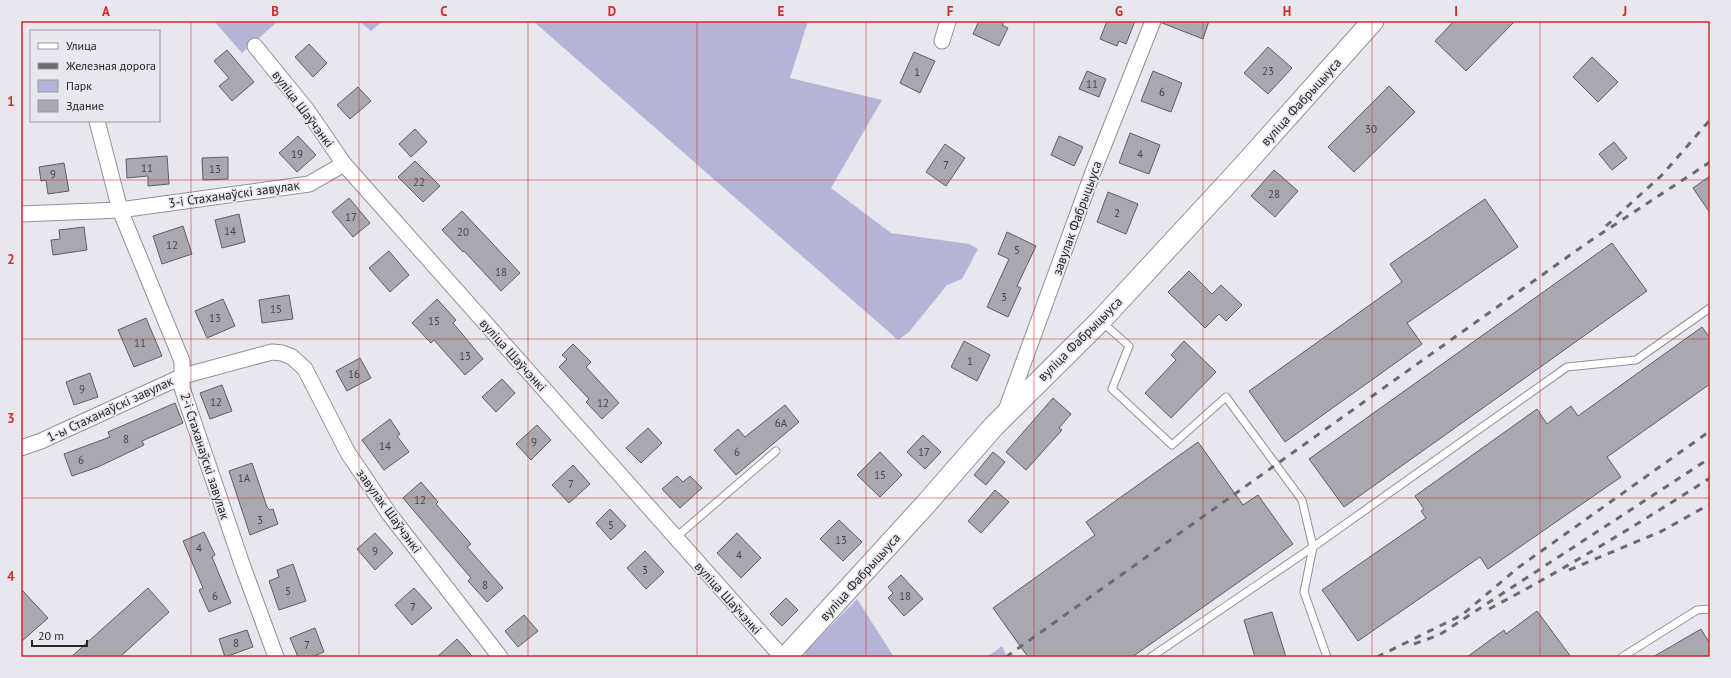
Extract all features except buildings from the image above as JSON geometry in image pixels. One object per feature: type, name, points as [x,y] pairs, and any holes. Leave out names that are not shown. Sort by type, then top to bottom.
[{"type":"street","points":[[942,41],[948,21]]},
{"type":"street","name":"завулак Фабрыцыуса","points":[[1004,415],[1093,172],[1153,21]]},
{"type":"street","name":"вуліца Фабрыцыуса","points":[[786,657],[925,505],[1004,415],[1101,320],[1237,173],[1373,21]]},
{"type":"street","name":"вуліца Шаўчэнкі","points":[[254,46],[307,110],[344,164],[782,657]]},
{"type":"street","points":[[97,122],[120,210]]},
{"type":"street","name":"3-і Стаханаўскі завулак","points":[[21,214],[120,210],[309,184],[344,164]]},
{"type":"street","name":"2-і Стаханаўскі завулак","points":[[120,210],[182,361],[182,388],[240,559],[276,657]]},
{"type":"street","name":"1-ы Стаханаўскі завулак","points":[[21,448],[41,441],[183,376],[272,352],[292,356]]},
{"type":"street","name":"завулак Шаўчэнкі","points":[[292,356],[305,369],[348,453],[390,515],[500,657]]},
{"type":"lane","points":[[1151,657],[1313,548],[1567,367],[1636,360],[1710,308]]},
{"type":"lane","points":[[1101,320],[1129,346],[1112,389],[1172,445],[1226,397],[1302,500],[1313,548],[1304,592],[1327,657]]},
{"type":"lane","points":[[675,538],[776,450]]},
{"type":"lane","points":[[1622,657],[1697,610],[1710,609]]},
{"type":"green space","points":[[214,21],[278,21],[242,53]]},
{"type":"green space","points":[[359,21],[383,21],[371,31]]},
{"type":"green space","points":[[533,21],[808,21],[790,78],[882,100],[831,188],[891,233],[969,244],[978,249],[962,279],[947,285],[909,332],[898,340]]},
{"type":"green space","points":[[857,599],[894,657],[804,657],[807,650]]},
{"type":"green space","points":[[1002,646],[1007,657],[987,657]]},
{"type":"railway","points":[[1606,226],[1662,175],[1710,120]]},
{"type":"railway","points":[[1006,657],[1587,243],[1710,162]]},
{"type":"railway","points":[[1377,657],[1462,615],[1519,567],[1710,431]]},
{"type":"railway","points":[[1414,644],[1439,635],[1710,458]]},
{"type":"railway","points":[[1489,609],[1601,546],[1710,478]]},
{"type":"railway","points":[[1569,570],[1662,531],[1710,504]]}]
